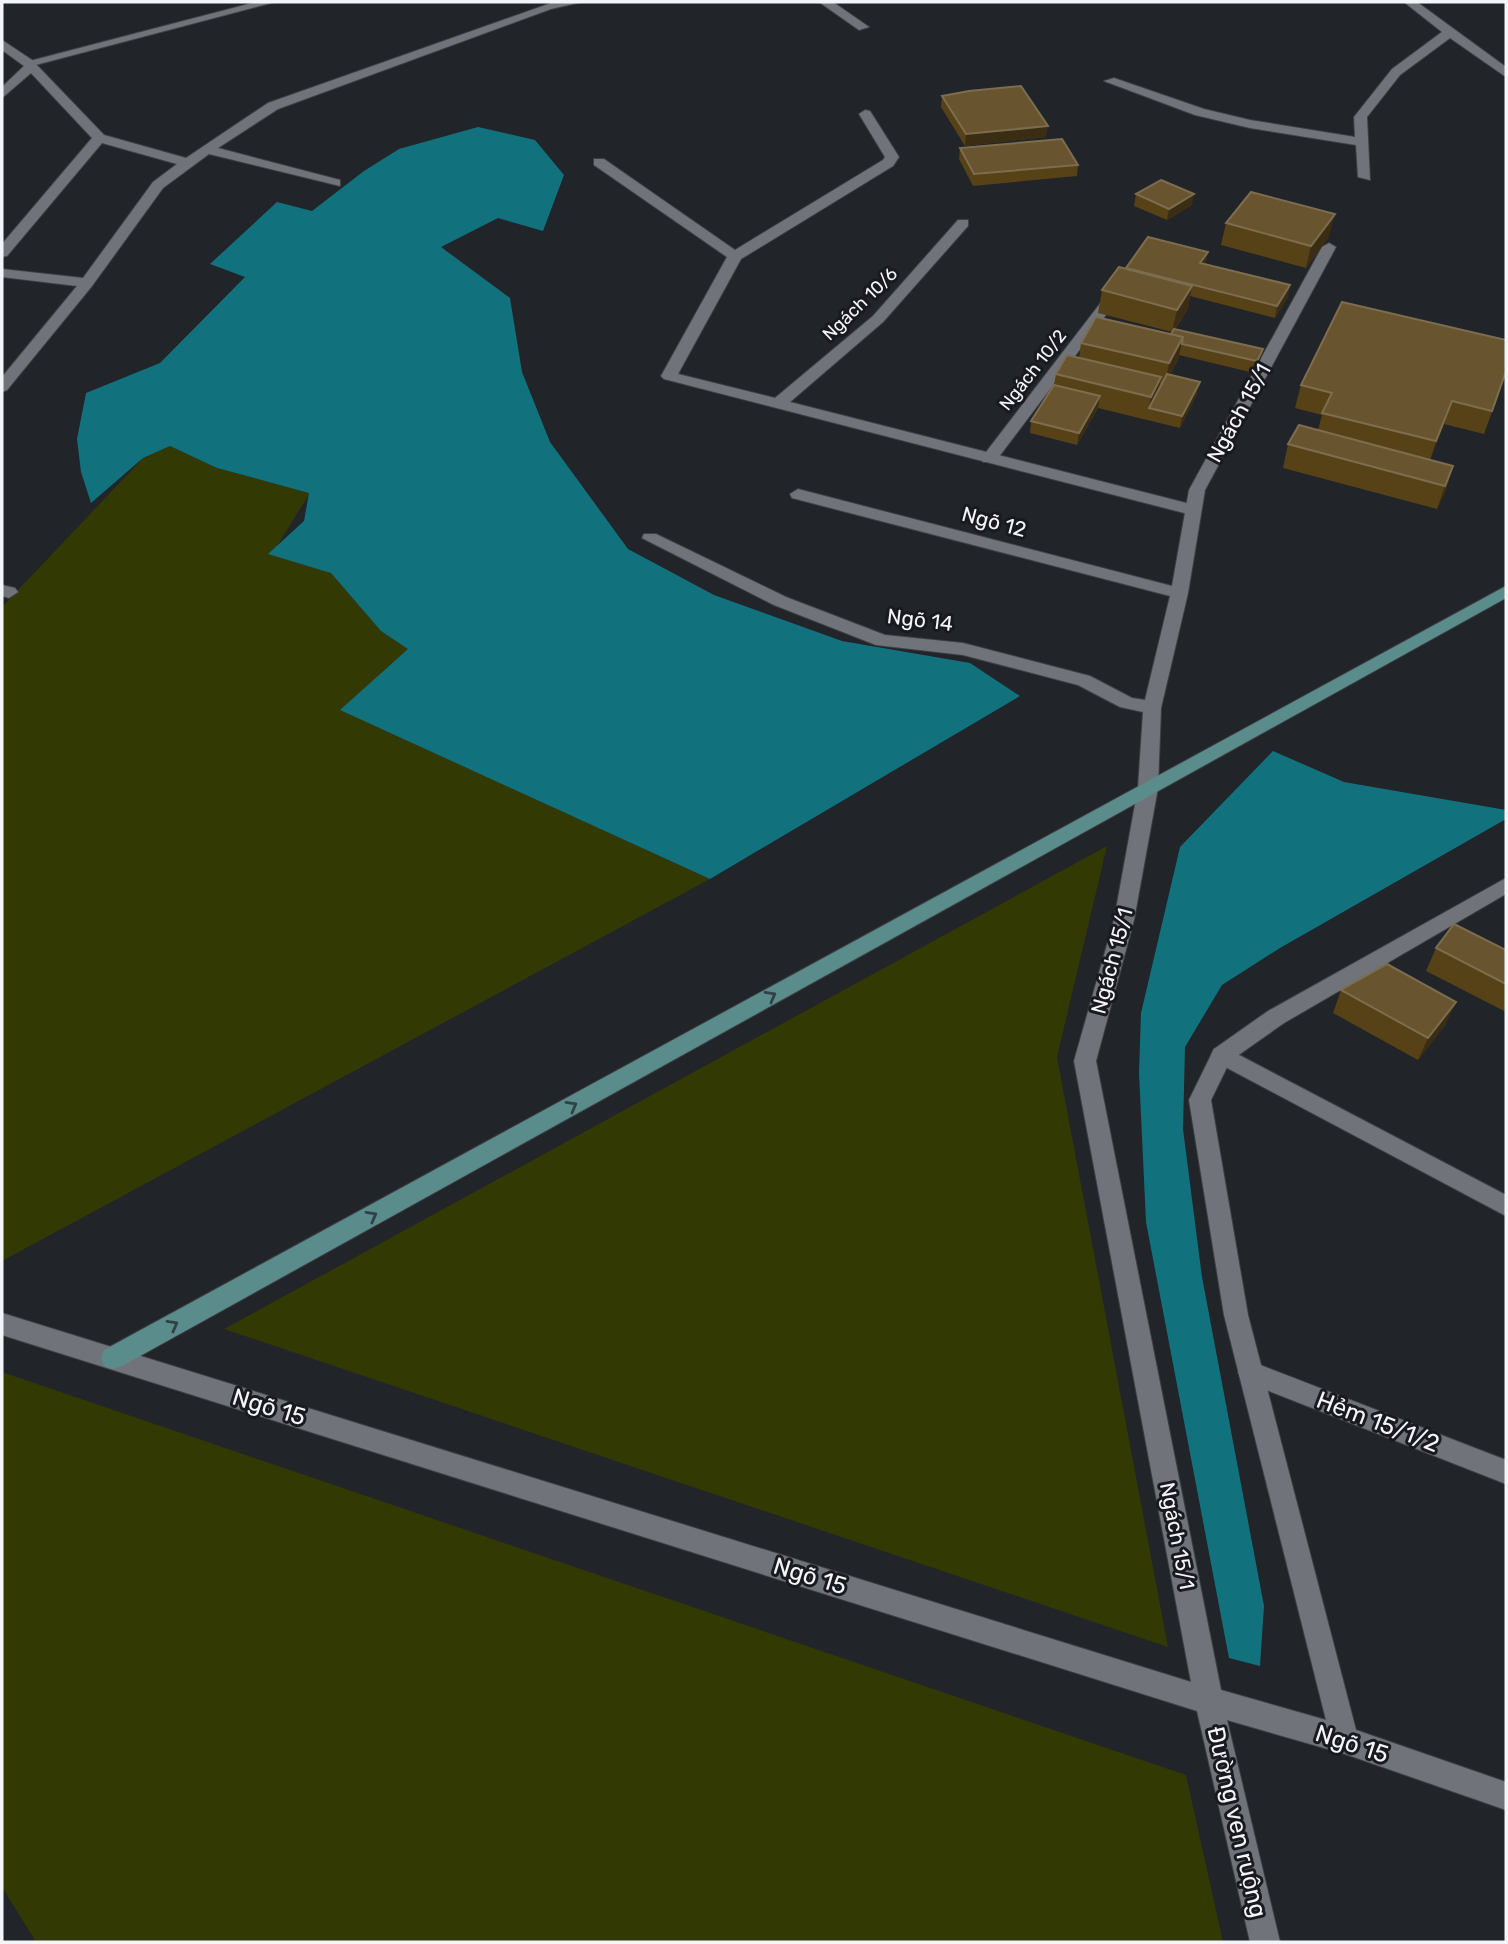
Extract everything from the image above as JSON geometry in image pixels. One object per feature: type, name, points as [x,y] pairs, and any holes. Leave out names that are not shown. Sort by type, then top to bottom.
[{"type":"street","points":[[200,2],[215,15]]},
{"type":"street","points":[[2,94],[29,65],[269,2]]},
{"type":"street","points":[[2,387],[87,283],[158,185],[207,149],[273,106],[546,4],[576,2]]},
{"type":"street","points":[[825,2],[863,27]]},
{"type":"street","points":[[1410,2],[1506,73]]},
{"type":"street","points":[[1365,177],[1360,117],[1396,72],[1450,32]]},
{"type":"street","points":[[2,44],[29,65],[99,138],[187,163]]},
{"type":"street","points":[[1110,81],[1200,113],[1363,142]]},
{"type":"street","points":[[865,114],[892,157],[888,163],[735,256],[669,376],[1192,510]]},
{"type":"street","points":[[2,253],[99,138]]},
{"type":"street","points":[[207,149],[335,183]]},
{"type":"street","points":[[599,162],[735,256]]},
{"type":"street","name":"Ngách 10/6","points":[[777,405],[878,319],[963,223]]},
{"type":"street","name":"Ngách 15/1","points":[[1209,1701],[1085,1061],[1124,920],[1148,788],[1152,708],[1179,593],[1197,490],[1329,247]]},
{"type":"street","points":[[2,273],[87,283]]},
{"type":"street","name":"Ngách 10/2","points":[[989,459],[1126,281]]},
{"type":"street","name":"Ngõ 12","points":[[798,494],[1179,593]]},
{"type":"street","name":"Ngõ 14","points":[[650,538],[780,601],[883,641],[963,649],[1084,680],[1127,703],[1152,708]]},
{"type":"street","points":[[113,1358],[1506,591]]},
{"type":"street","points":[[1345,1740],[1236,1315],[1200,1100],[1222,1055],[1276,1017],[1506,886]]},
{"type":"street","points":[[1222,1055],[1506,1206]]},
{"type":"street","name":"Ngõ 15","points":[[2,1324],[1209,1701],[1345,1740],[1506,1796]]},
{"type":"street","name":"Hẻm 15/1/2","points":[[1250,1372],[1506,1472]]},
{"type":"street","name":"Đường ven ruộng","points":[[1209,1701],[1265,1942]]},
{"type":"green space","points":[[170,446],[217,468],[310,493],[277,546],[331,573],[381,630],[409,649],[341,710],[710,879],[2,1261],[2,607],[143,458]]},
{"type":"green space","points":[[1107,846],[1057,1057],[1168,1647],[224,1329]]},
{"type":"green space","points":[[2,1372],[1186,1775],[1223,1942],[36,1942],[2,1887]]},
{"type":"water","points":[[478,127],[535,140],[564,175],[543,231],[498,218],[441,247],[510,298],[522,372],[550,442],[628,549],[714,595],[842,641],[970,663],[1020,696],[710,879],[340,710],[408,649],[381,631],[331,573],[268,554],[304,521],[309,493],[217,468],[170,446],[143,458],[91,503],[81,472],[77,439],[86,393],[160,363],[245,277],[210,264],[277,202],[312,211],[364,171],[399,149]]},
{"type":"water","points":[[1273,751],[1344,782],[1506,810],[1506,819],[1280,948],[1222,985],[1185,1047],[1183,1129],[1202,1277],[1264,1606],[1260,1666],[1229,1658],[1146,1222],[1139,1073],[1141,1013],[1180,847]]},
{"type":"building","points":[[1021,86],[1048,126],[966,134],[942,96],[969,91]]},
{"type":"building","points":[[1062,139],[1078,165],[974,174],[960,148]]},
{"type":"building","points":[[1161,180],[1194,194],[1169,209],[1136,194]]},
{"type":"building","points":[[1251,192],[1335,214],[1311,246],[1226,223]]},
{"type":"building","points":[[1148,237],[1208,252],[1200,263],[1290,285],[1277,306],[1126,268]]},
{"type":"building","points":[[1119,267],[1192,286],[1177,310],[1102,290]]},
{"type":"building","points":[[1342,302],[1506,340],[1506,371],[1492,411],[1452,401],[1436,441],[1322,413],[1332,393],[1301,385]]},
{"type":"building","points":[[1096,317],[1183,337],[1169,363],[1081,343]]},
{"type":"building","points":[[1174,329],[1263,349],[1257,361],[1182,344],[1183,337],[1171,334]]},
{"type":"building","points":[[1067,355],[1161,377],[1151,397],[1056,374]]},
{"type":"building","points":[[1167,374],[1200,382],[1182,416],[1149,408]]},
{"type":"building","points":[[1054,385],[1100,396],[1079,433],[1031,421]]},
{"type":"building","points":[[1299,425],[1453,466],[1445,486],[1288,444]]},
{"type":"building","points":[[1454,924],[1506,950],[1506,984],[1436,948]]},
{"type":"building","points":[[1387,964],[1456,1002],[1428,1038],[1341,990]]}]
